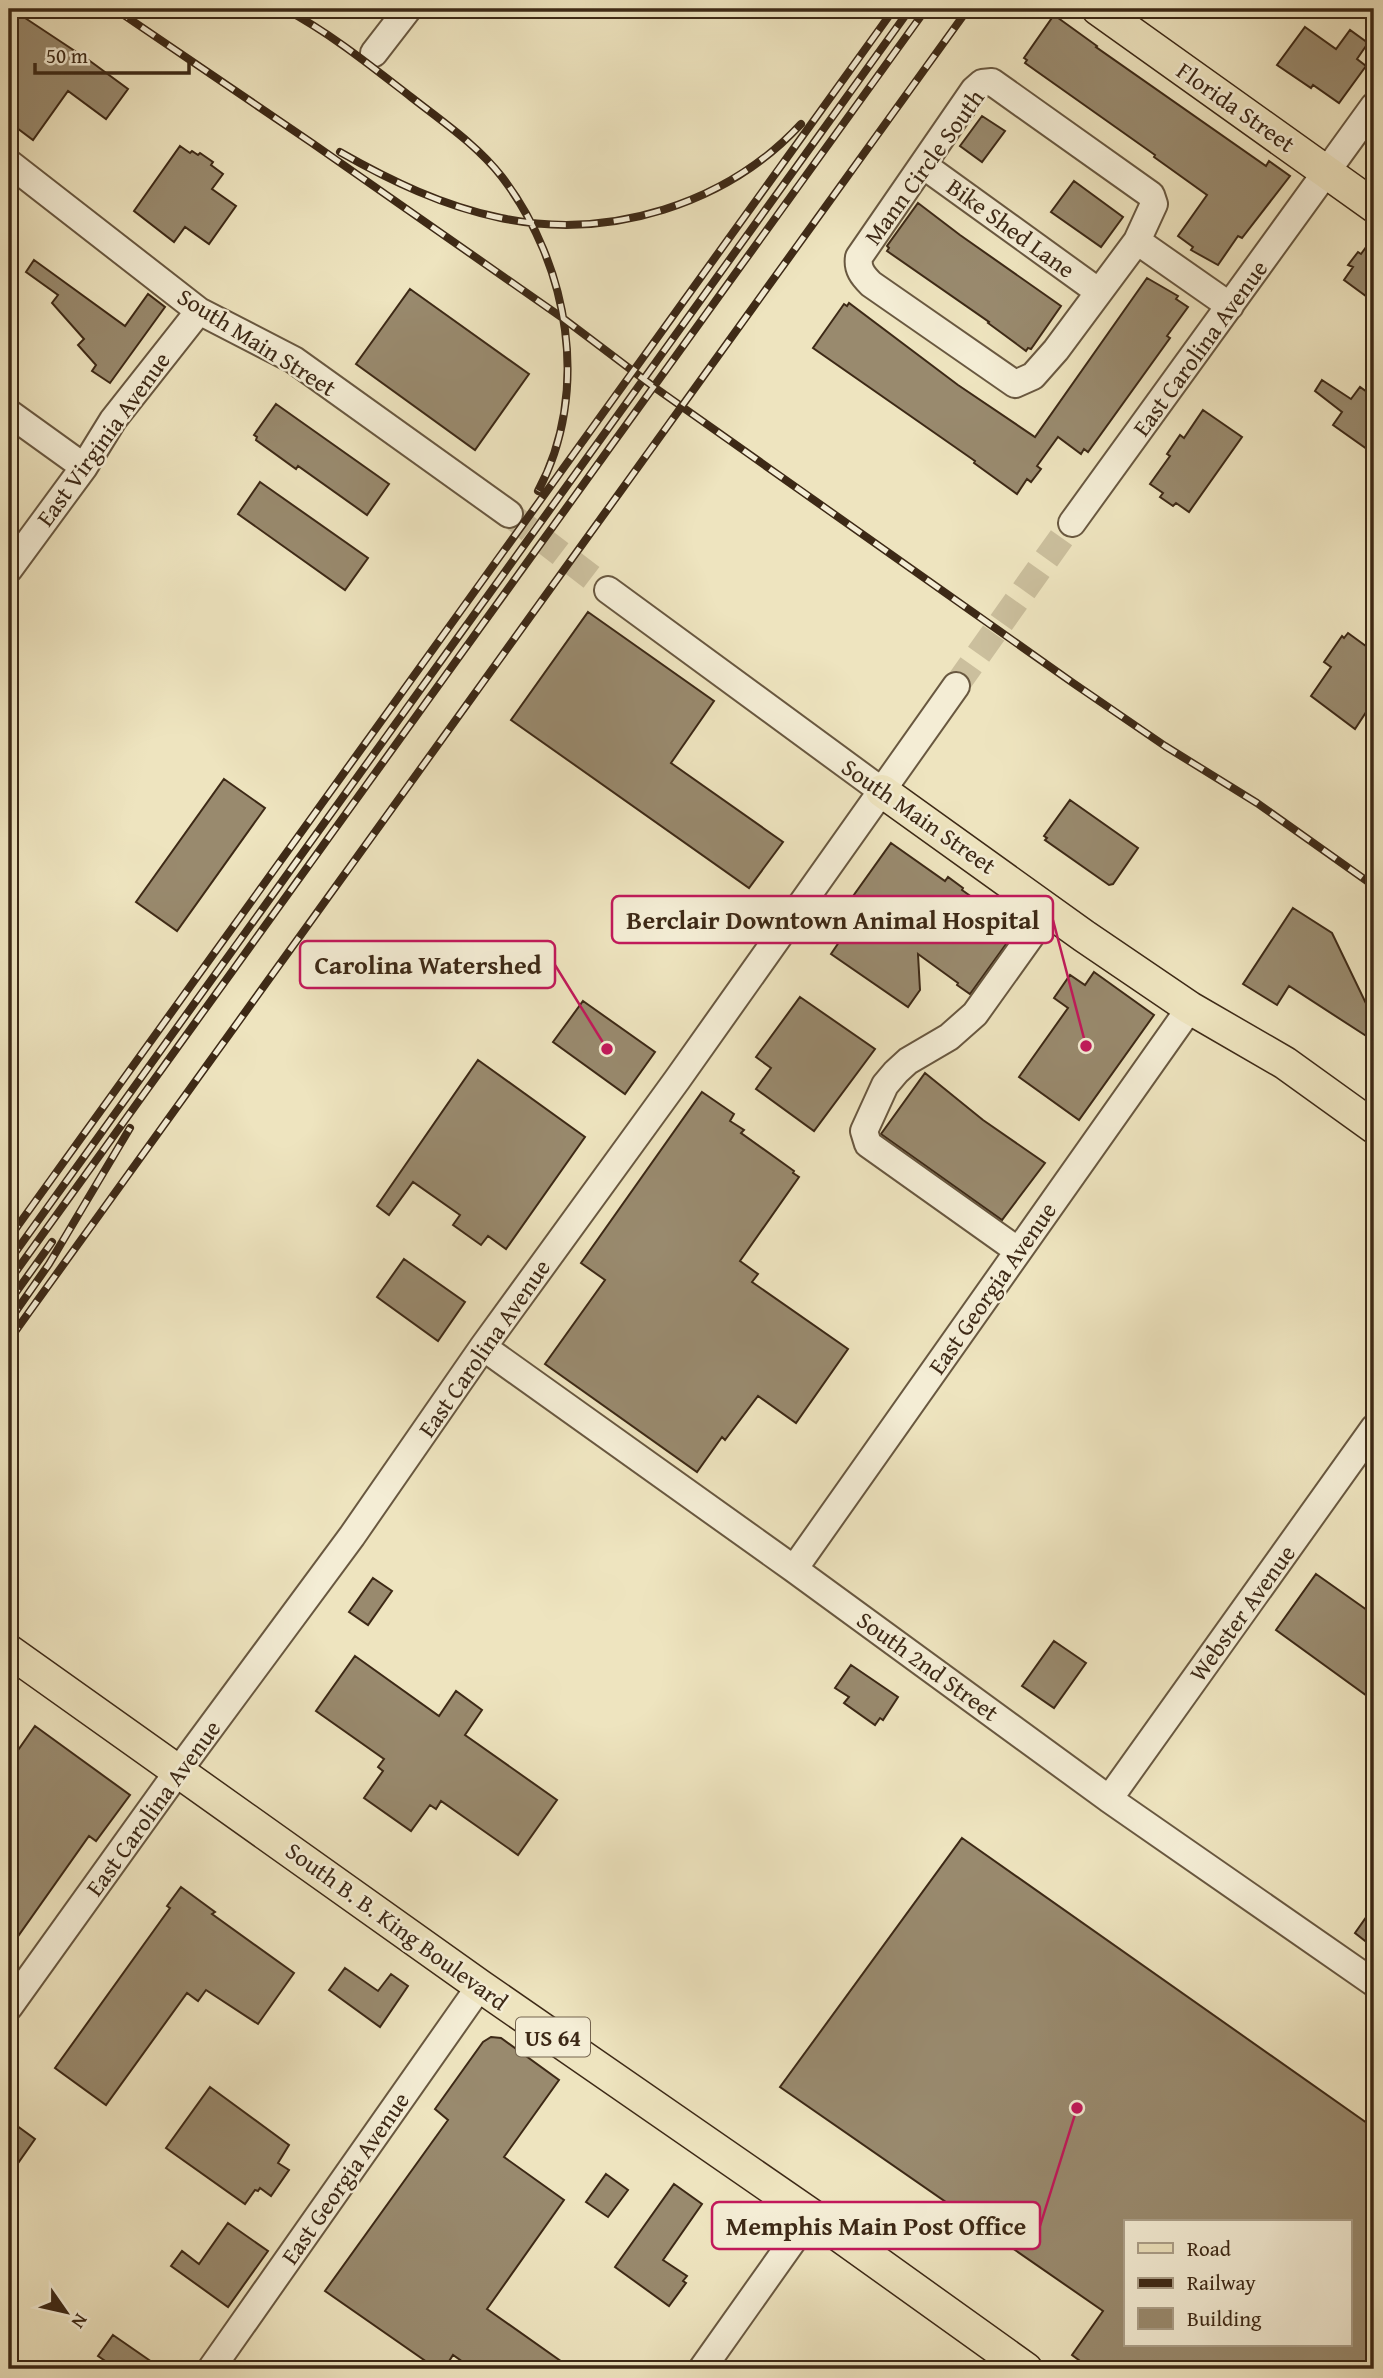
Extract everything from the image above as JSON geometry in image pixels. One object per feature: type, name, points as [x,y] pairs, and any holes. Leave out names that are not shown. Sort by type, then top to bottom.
[{"type":"main road","name":"Florida Street","points":[[1098,9],[1374,206]]},
{"type":"main road","name":"South Main Street","points":[[882,791],[1050,909],[1084,936],[1190,1008],[1284,1063],[1374,1128]]},
{"type":"main road","name":"South B. B. King Boulevard","points":[[9,1651],[1026,2369]]},
{"type":"street","points":[[374,53],[408,9]]},
{"type":"street","name":"Mann Circle South","points":[[1099,292],[1033,376],[1015,384],[871,284],[860,271],[859,257],[974,90],[982,83],[992,82],[1151,195],[1154,204],[1137,241]]},
{"type":"street","name":"East Carolina Avenue","points":[[1072,523],[1374,106]]},
{"type":"street","name":"South Main Street","points":[[9,163],[199,311],[294,360],[509,514]]},
{"type":"street","name":"Bike Shed Lane","points":[[923,165],[1099,292]]},
{"type":"street","points":[[1099,292],[1137,241],[1230,306]]},
{"type":"street","name":"East Virginia Avenue","points":[[9,569],[84,467],[113,420],[199,311]]},
{"type":"street","points":[[9,413],[84,467]]},
{"type":"street","name":"South Main Street","points":[[608,590],[882,791]]},
{"type":"street","name":"East Carolina Avenue","points":[[9,2007],[352,1536],[483,1347],[677,1080],[956,686]]},
{"type":"street","points":[[1017,1250],[868,1144],[864,1131],[885,1085],[908,1061],[949,1037],[975,1014],[1050,909]]},
{"type":"street","name":"East Georgia Avenue","points":[[794,1569],[1190,1008]]},
{"type":"street","name":"South 2nd Street","points":[[483,1347],[1109,1799],[1374,1983]]},
{"type":"street","name":"Webster Avenue","points":[[1109,1799],[1374,1428]]},
{"type":"street","name":"East Georgia Avenue","points":[[211,2369],[480,1986]]},
{"type":"street","points":[[702,2369],[811,2215]]},
{"type":"building","points":[[16,12],[128,89],[106,119],[68,91],[33,140],[9,122],[9,22]]},
{"type":"building","points":[[1054,15],[1266,166],[1269,161],[1290,176],[1242,238],[1238,236],[1218,265],[1191,250],[1193,247],[1178,236],[1207,195],[1025,63],[1027,60],[1024,58]]},
{"type":"building","points":[[1305,27],[1336,49],[1350,30],[1368,43],[1357,59],[1366,66],[1339,103],[1277,65]]},
{"type":"building","points":[[982,116],[1005,131],[982,162],[960,146]]},
{"type":"building","points":[[180,146],[190,153],[200,153],[213,162],[211,165],[223,174],[212,189],[236,206],[209,244],[185,227],[174,242],[134,211]]},
{"type":"building","points":[[1074,181],[1123,217],[1101,247],[1051,212]]},
{"type":"building","points":[[918,203],[1061,306],[1031,349],[1026,351],[887,251],[887,246]]},
{"type":"building","points":[[1374,236],[1374,302],[1344,280],[1353,267],[1348,265],[1358,252],[1361,254]]},
{"type":"building","points":[[34,260],[125,326],[148,294],[165,307],[110,383],[92,371],[96,365],[78,345],[84,339],[52,303],[58,295],[26,272]]},
{"type":"building","points":[[1147,278],[1178,296],[1176,299],[1188,307],[1167,336],[1170,338],[1088,452],[1084,449],[1081,454],[1058,437],[1037,466],[1041,469],[1031,482],[1027,479],[1017,494],[974,463],[975,461],[813,348],[844,304],[847,306],[849,303],[958,385],[1035,437]]},
{"type":"building","points":[[410,289],[529,374],[475,450],[356,364]]},
{"type":"building","points":[[1322,380],[1351,399],[1360,387],[1374,397],[1374,454],[1333,425],[1342,412],[1315,391]]},
{"type":"building","points":[[276,404],[389,484],[367,515],[256,440],[254,435]]},
{"type":"building","points":[[1203,410],[1242,437],[1189,512],[1160,497],[1163,493],[1150,484],[1170,456],[1167,454],[1180,435],[1184,438]]},
{"type":"building","points":[[260,482],[368,558],[345,590],[238,514]]},
{"type":"building","points":[[588,612],[714,701],[671,763],[783,842],[749,888],[511,720]]},
{"type":"building","points":[[1348,633],[1374,652],[1374,700],[1355,729],[1311,696],[1331,667],[1324,662],[1342,636],[1344,638]]},
{"type":"building","points":[[224,779],[265,808],[177,931],[136,902]]},
{"type":"building","points":[[1070,800],[1138,848],[1113,884],[1109,885],[1045,840],[1047,838],[1044,836]]},
{"type":"building","points":[[891,843],[945,881],[948,877],[1001,918],[998,921],[1014,933],[970,994],[918,954],[920,990],[908,1007],[831,954],[858,914],[846,906]]},
{"type":"building","points":[[1293,908],[1332,933],[1374,1020],[1374,1041],[1289,986],[1277,1005],[1243,984]]},
{"type":"building","points":[[1094,972],[1154,1015],[1079,1120],[1019,1077],[1068,1008],[1054,998],[1070,975],[1085,985]]},
{"type":"building","points":[[800,997],[875,1049],[814,1131],[756,1089],[771,1068],[756,1057]]},
{"type":"building","points":[[583,1001],[655,1052],[625,1094],[553,1042]]},
{"type":"building","points":[[478,1060],[585,1137],[506,1249],[488,1236],[481,1245],[453,1225],[460,1215],[413,1182],[389,1215],[377,1206]]},
{"type":"building","points":[[925,1073],[983,1120],[1045,1163],[1002,1220],[881,1134]]},
{"type":"building","points":[[702,1092],[734,1114],[730,1121],[744,1130],[741,1133],[799,1177],[740,1261],[758,1274],[752,1282],[848,1349],[796,1423],[758,1396],[725,1440],[722,1437],[697,1472],[545,1364],[605,1280],[581,1263]]},
{"type":"building","points":[[404,1259],[465,1302],[438,1341],[377,1297]]},
{"type":"building","points":[[1316,1574],[1374,1615],[1374,1701],[1276,1630]]},
{"type":"building","points":[[373,1578],[392,1591],[368,1625],[349,1612]]},
{"type":"building","points":[[1054,1641],[1086,1663],[1054,1708],[1022,1686]]},
{"type":"building","points":[[355,1656],[439,1716],[456,1691],[482,1710],[465,1735],[557,1800],[518,1855],[441,1801],[436,1809],[430,1805],[411,1831],[364,1798],[383,1771],[378,1767],[384,1759],[316,1711]]},
{"type":"building","points":[[851,1665],[898,1697],[883,1720],[880,1718],[875,1725],[844,1703],[849,1697],[835,1688]]},
{"type":"building","points":[[35,1726],[130,1795],[96,1841],[89,1836],[9,1949],[9,1763]]},
{"type":"building","points":[[962,1838],[1374,2128],[1374,2369],[1091,2369],[1072,2355],[1103,2311],[780,2087]]},
{"type":"building","points":[[181,1887],[215,1912],[212,1914],[294,1973],[258,2024],[206,1990],[198,2001],[187,1993],[106,2105],[55,2068],[170,1908],[167,1906]]},
{"type":"building","points":[[1374,1906],[1374,1948],[1355,1933]]},
{"type":"building","points":[[345,1968],[378,1991],[391,1974],[408,1986],[380,2027],[329,1990]]},
{"type":"building","points":[[491,2037],[501,2038],[559,2080],[504,2157],[564,2200],[487,2309],[572,2369],[473,2369],[453,2355],[444,2369],[437,2369],[325,2291],[448,2120],[435,2109],[483,2042]]},
{"type":"building","points":[[210,2087],[289,2145],[278,2163],[289,2170],[271,2196],[260,2188],[255,2190],[245,2204],[166,2148]]},
{"type":"building","points":[[9,2120],[35,2139],[9,2176]]},
{"type":"building","points":[[606,2174],[628,2190],[608,2217],[586,2202]]},
{"type":"building","points":[[674,2184],[702,2204],[663,2260],[687,2276],[683,2281],[686,2283],[669,2306],[615,2267]]},
{"type":"building","points":[[228,2223],[268,2251],[228,2307],[171,2266],[182,2251],[199,2264]]},
{"type":"building","points":[[113,2335],[162,2369],[117,2369],[98,2356]]},
{"type":"tunnel","points":[[509,514],[608,590]]},
{"type":"tunnel","points":[[956,686],[1072,523]]},
{"type":"railway","points":[[115,9],[564,319],[654,387],[1073,683],[1165,746],[1257,803],[1374,886]]},
{"type":"railway","points":[[285,9],[350,50],[459,134],[492,165],[525,212],[543,249],[557,289],[565,330],[568,371],[564,413],[554,453],[538,491]]},
{"type":"railway","points":[[9,1238],[894,9]]},
{"type":"railway","points":[[9,1261],[910,9]]},
{"type":"railway","points":[[9,1281],[926,9]]},
{"type":"railway","points":[[9,1340],[968,9]]},
{"type":"railway","points":[[340,152],[398,182],[459,207],[501,218],[542,224],[583,224],[664,210],[702,195],[738,176],[771,152],[801,124]]},
{"type":"railway","points":[[9,1321],[49,1264],[130,1128]]},
{"type":"railway","points":[[9,1302],[52,1242]]},
{"type":"place","name":"Berclair Downtown Animal Hospital","points":[[1086,1046]]},
{"type":"place","name":"Carolina Watershed","points":[[607,1049]]},
{"type":"place","name":"Memphis Main Post Office","points":[[1077,2108]]}]
